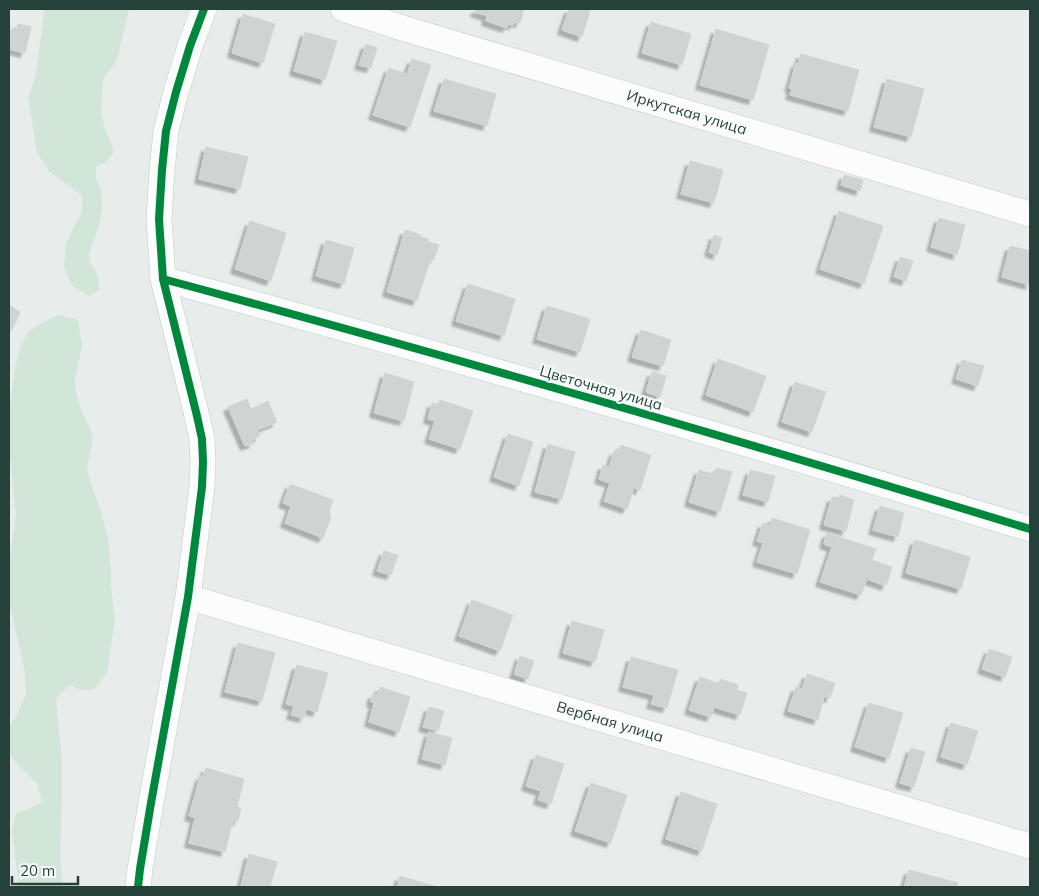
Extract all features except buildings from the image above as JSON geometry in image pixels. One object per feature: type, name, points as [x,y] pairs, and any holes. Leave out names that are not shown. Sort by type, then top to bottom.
[{"type":"street","points":[[138,887],[151,802],[188,597],[202,487],[202,439],[163,279],[159,219],[166,131],[190,46],[204,9]]},
{"type":"street","name":"Иркутская улица","points":[[343,9],[1030,214]]},
{"type":"street","name":"Цветочная улица","points":[[163,279],[320,321],[808,461],[1030,529]]},
{"type":"street","name":"Вербная улица","points":[[188,597],[1030,846]]},
{"type":"green space","points":[[44,9],[129,9],[117,60],[103,80],[101,112],[114,151],[107,162],[96,166],[96,178],[101,190],[102,207],[100,224],[89,255],[90,262],[98,276],[99,290],[89,296],[72,286],[64,268],[66,244],[82,212],[82,196],[49,171],[37,153],[28,97],[35,79]]},
{"type":"green space","points":[[59,315],[78,320],[82,347],[75,379],[76,392],[93,439],[87,467],[108,537],[115,619],[107,673],[94,689],[80,690],[69,685],[56,699],[62,764],[60,858],[63,887],[19,887],[12,831],[16,813],[42,802],[37,783],[9,753],[9,724],[15,719],[26,694],[25,673],[9,606],[9,563],[16,515],[10,457],[10,405],[15,368],[21,346],[28,332],[43,322]]},
{"type":"cycle path","points":[[138,887],[188,597],[202,487],[202,439],[163,279],[159,219],[166,131],[190,46],[204,9]]},
{"type":"cycle path","points":[[163,279],[597,400],[1030,529]]}]
